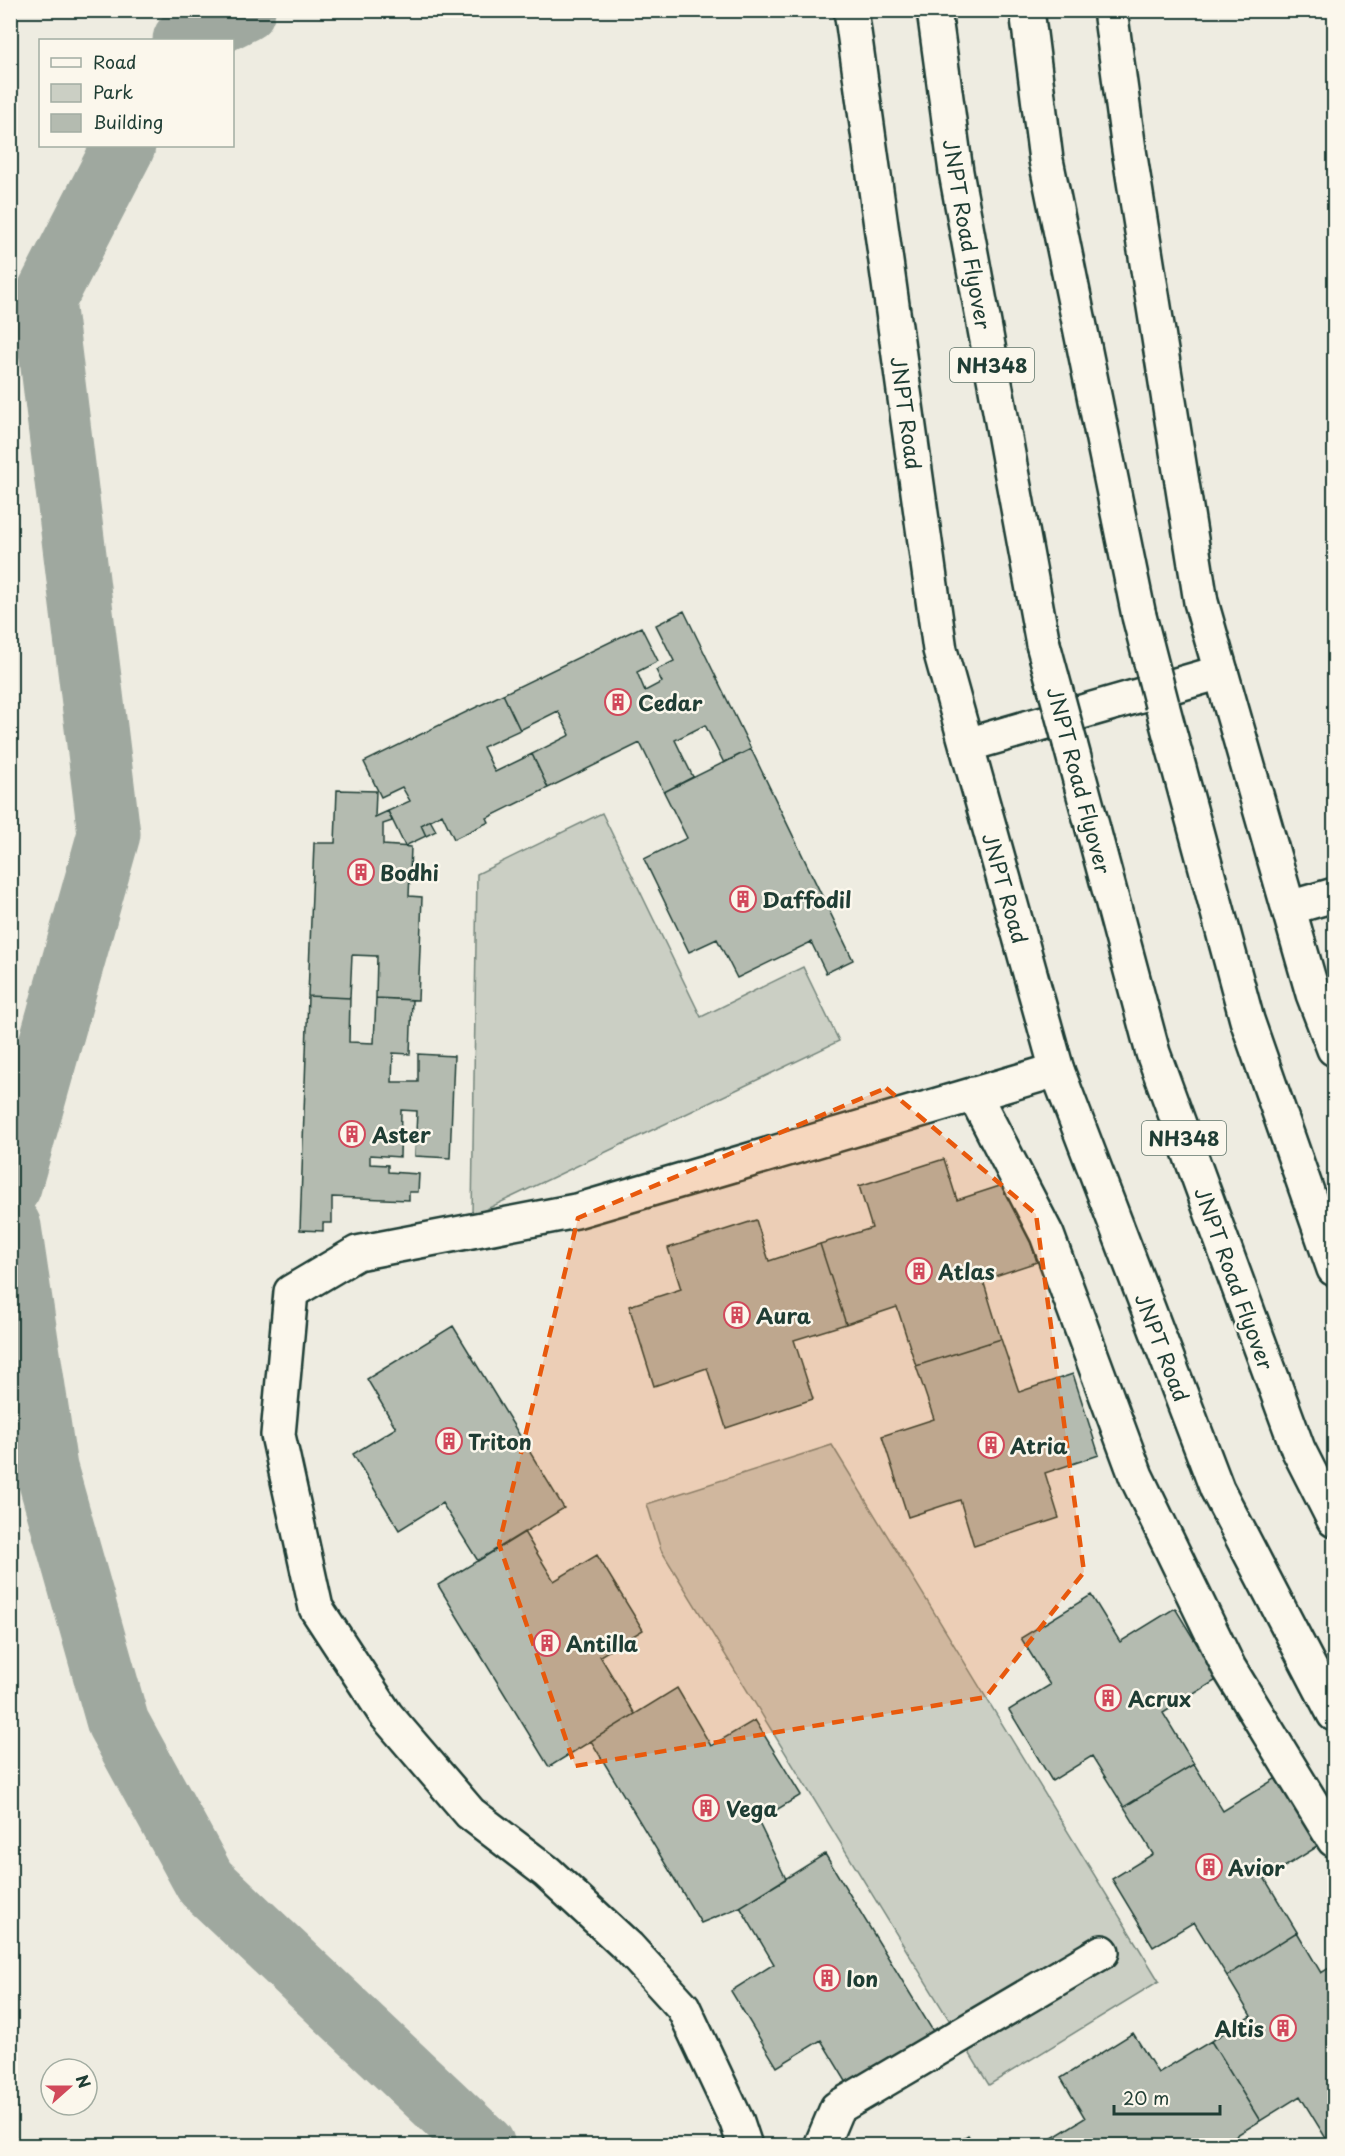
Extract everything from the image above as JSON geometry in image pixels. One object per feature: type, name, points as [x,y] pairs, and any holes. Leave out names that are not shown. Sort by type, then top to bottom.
[{"type":"main road","name":"JNPT Road","points":[[851,10],[940,650],[1057,1070],[1217,1489],[1335,1714]]},
{"type":"main road","name":"JNPT Road Flyover","points":[[934,10],[956,172],[1043,644],[1153,1053],[1298,1449],[1335,1520]]},
{"type":"main road","points":[[1027,10],[1046,160],[1139,616],[1247,1020],[1335,1269]]},
{"type":"main road","points":[[1110,10],[1129,150],[1201,602],[1289,908],[1324,991],[1335,1049]]},
{"type":"main road","points":[[967,745],[1221,672]]},
{"type":"main road","points":[[1289,908],[1335,895]]},
{"type":"main road","points":[[745,2145],[737,2122],[683,2007],[628,1947],[547,1872],[470,1813],[386,1715],[316,1608],[278,1435],[291,1292],[357,1253],[576,1210],[1057,1070]]},
{"type":"main road","points":[[974,1094],[1047,1235],[1136,1476],[1219,1647],[1335,1840]]},
{"type":"main road","points":[[821,2145],[837,2108],[1102,1952]]},
{"type":"highlighted area","points":[[886,1088],[1036,1214],[1084,1572],[986,1697],[575,1766],[499,1544],[578,1218]]},
{"type":"green space","points":[[602,813],[701,1017],[803,967],[839,1041],[472,1216],[477,874]]},
{"type":"green space","points":[[832,1445],[1159,1981],[989,2085],[661,1550],[647,1504]]},
{"type":"building","name":"Cedar","points":[[684,611],[751,749],[724,763],[705,725],[675,740],[693,777],[664,792],[640,743],[548,788],[532,754],[570,735],[558,711],[520,730],[503,694],[641,627],[658,661],[637,672],[645,691],[662,682],[656,670],[674,661],[656,625]]},
{"type":"building","name":"Bodhi","points":[[503,694],[520,730],[483,747],[495,772],[532,754],[548,788],[487,818],[489,822],[454,839],[442,814],[421,825],[426,836],[405,846],[388,811],[410,801],[402,787],[381,797],[364,762]]},
{"type":"building","name":"Daffodil","points":[[751,749],[853,960],[826,973],[811,942],[737,978],[717,939],[689,952],[644,859],[687,838],[664,792]]},
{"type":"building","name":"Bodhi","points":[[337,790],[376,791],[375,817],[388,811],[392,821],[383,824],[383,845],[411,847],[409,896],[422,897],[418,1000],[376,998],[377,956],[352,955],[350,998],[308,996],[314,843],[335,843]]},
{"type":"building","points":[[430,820],[436,831],[426,836],[421,825]]},
{"type":"building","name":"Aster","points":[[308,996],[350,998],[349,1042],[374,1043],[376,998],[412,1000],[410,1054],[393,1053],[392,1082],[418,1082],[418,1054],[454,1056],[450,1158],[415,1156],[417,1111],[401,1110],[400,1157],[370,1155],[370,1164],[388,1165],[388,1172],[419,1174],[418,1192],[409,1192],[409,1200],[332,1197],[332,1223],[323,1223],[323,1231],[300,1230]]},
{"type":"building","name":"Atlas","points":[[944,1159],[957,1200],[1012,1182],[1037,1262],[983,1280],[1001,1339],[916,1366],[897,1307],[846,1324],[820,1244],[872,1228],[859,1186]]},
{"type":"building","name":"Aura","points":[[756,1220],[769,1261],[820,1244],[846,1324],[794,1340],[813,1399],[726,1428],[707,1368],[654,1386],[629,1306],[681,1289],[668,1248]]},
{"type":"building","name":"Triton","points":[[453,1326],[564,1508],[478,1561],[442,1503],[399,1530],[353,1454],[396,1428],[367,1379]]},
{"type":"building","name":"Atria","points":[[1001,1339],[1019,1392],[1073,1374],[1099,1455],[1045,1473],[1059,1518],[974,1546],[960,1500],[908,1517],[882,1436],[934,1419],[916,1366]]},
{"type":"building","name":"Antilla","points":[[524,1532],[554,1581],[597,1555],[643,1630],[600,1656],[635,1714],[549,1767],[438,1585]]},
{"type":"building","name":"Acrux","points":[[1091,1595],[1120,1642],[1175,1608],[1218,1679],[1163,1713],[1194,1764],[1124,1807],[1092,1756],[1052,1781],[1009,1710],[1050,1685],[1021,1638]]},
{"type":"building","name":"Vega","points":[[677,1688],[711,1746],[755,1720],[801,1795],[758,1821],[786,1879],[740,1907],[701,1923],[591,1741]]},
{"type":"building","name":"Avior","points":[[1194,1764],[1223,1811],[1278,1777],[1320,1845],[1265,1879],[1297,1932],[1227,1976],[1194,1922],[1153,1947],[1112,1879],[1153,1854],[1124,1807]]},
{"type":"building","name":"Ion","points":[[825,1854],[936,2036],[850,2088],[821,2040],[777,2067],[731,1991],[774,1964],[740,1907]]},
{"type":"building","name":"Altis","points":[[1297,1932],[1321,1973],[1334,1965],[1334,2142],[1330,2145],[1300,2096],[1260,2121],[1211,2041],[1251,2016],[1227,1976]]},
{"type":"building","points":[[1133,2033],[1158,2073],[1211,2041],[1260,2121],[1219,2146],[1046,2146],[1044,2143],[1085,2118],[1061,2078]]},
{"type":"building","points":[[968,2135],[975,2146],[950,2146]]},
{"type":"waterway","points":[[186,39],[244,10]]},
{"type":"waterway","points":[[10,1186],[109,834],[44,301],[123,147]]},
{"type":"waterway","points":[[10,1227],[46,1468],[118,1723],[205,1882],[484,2146]]},
{"type":"place","name":"Cedar","points":[[618,702]]},
{"type":"place","name":"Bodhi","points":[[361,872]]},
{"type":"place","name":"Daffodil","points":[[743,899]]},
{"type":"place","name":"Aster","points":[[352,1134]]},
{"type":"place","name":"Atlas","points":[[919,1271]]},
{"type":"place","name":"Aura","points":[[737,1315]]},
{"type":"place","name":"Triton","points":[[449,1441]]},
{"type":"place","name":"Atria","points":[[991,1445]]},
{"type":"place","name":"Antilla","points":[[547,1643]]},
{"type":"place","name":"Acrux","points":[[1108,1698]]},
{"type":"place","name":"Vega","points":[[706,1808]]},
{"type":"place","name":"Avior","points":[[1209,1867]]},
{"type":"place","name":"Ion","points":[[827,1978]]},
{"type":"place","name":"Altis","points":[[1283,2028]]}]
